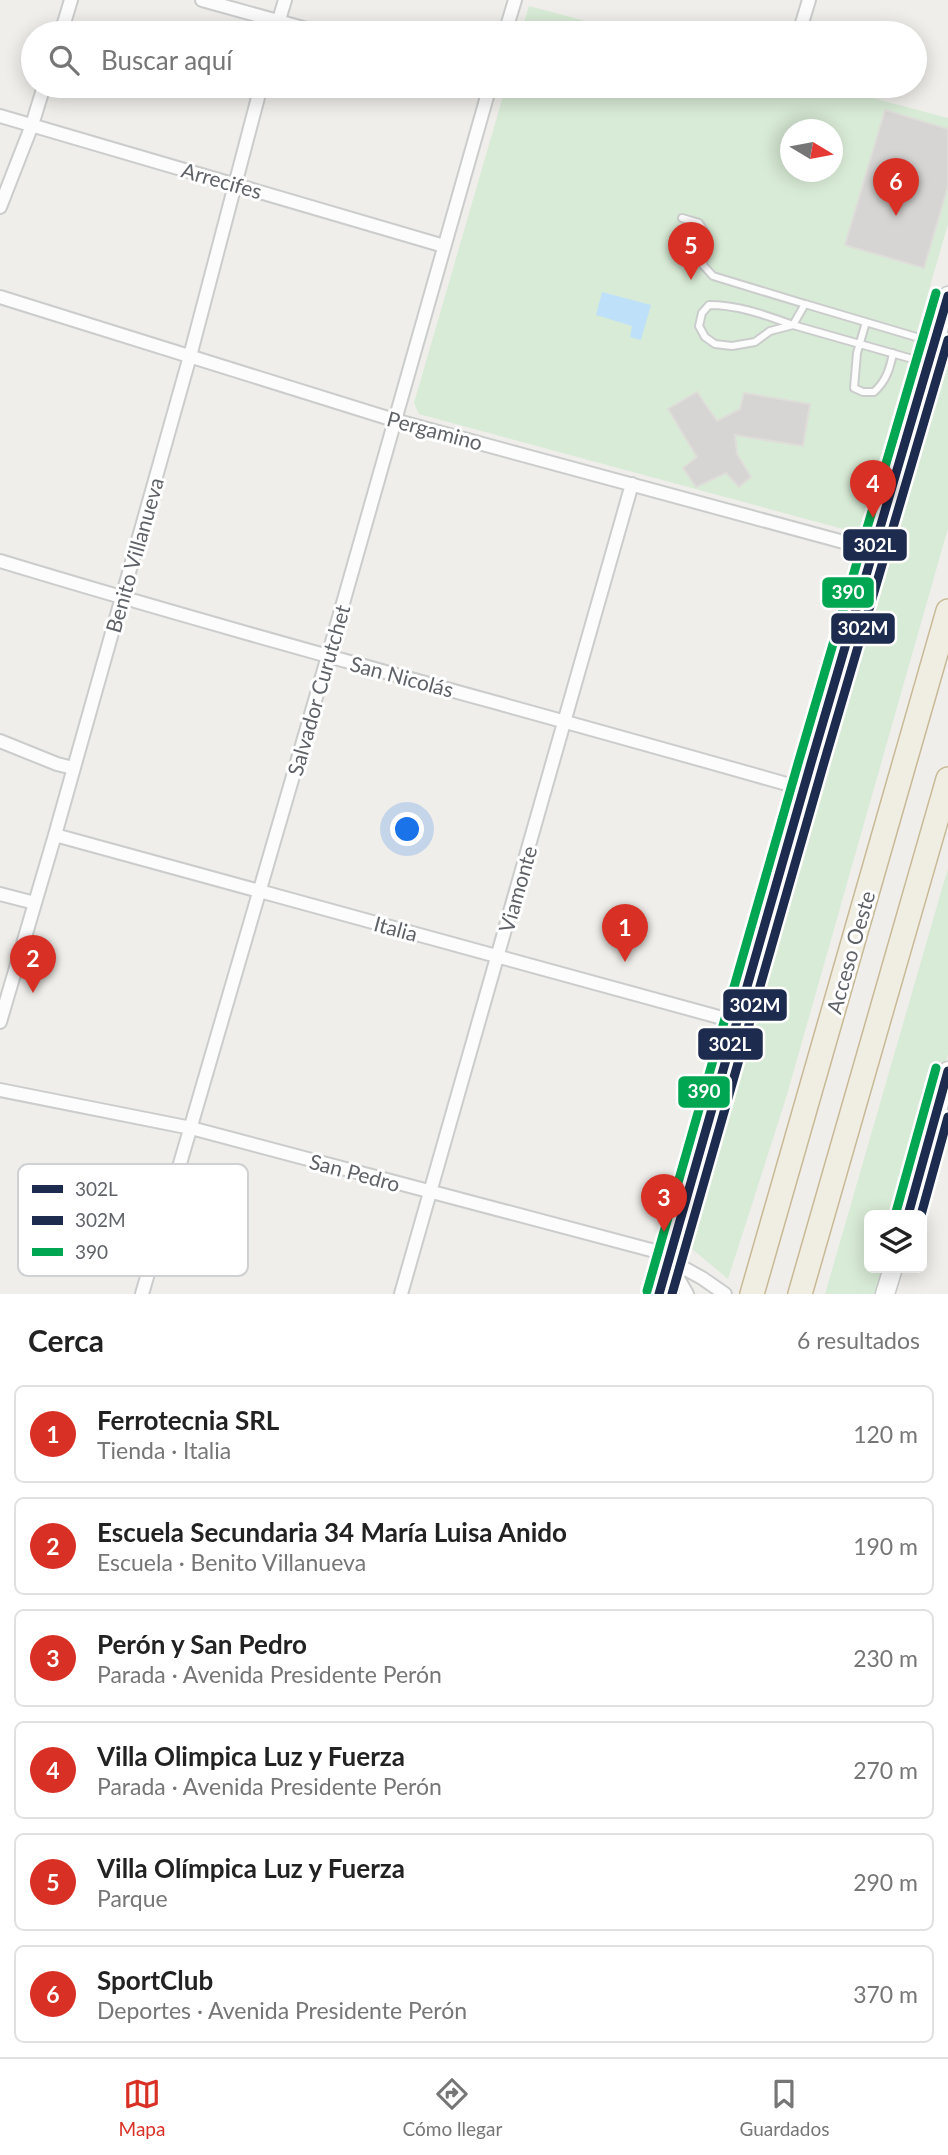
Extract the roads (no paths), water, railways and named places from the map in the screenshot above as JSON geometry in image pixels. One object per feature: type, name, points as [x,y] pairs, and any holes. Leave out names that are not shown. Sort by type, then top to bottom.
[{"type":"highway","name":"Acceso Oeste","points":[[752,1294],[948,611]]},
{"type":"highway","points":[[804,1283],[948,779]]},
{"type":"street","points":[[65,21],[71,0]]},
{"type":"street","points":[[202,0],[260,21]]},
{"type":"street","points":[[279,21],[285,0]]},
{"type":"street","points":[[509,21],[515,0]]},
{"type":"street","points":[[802,21],[808,0]]},
{"type":"street","points":[[0,207],[40,98]]},
{"type":"street","name":"Benito Villanueva","points":[[0,1022],[190,356],[258,98]]},
{"type":"street","name":"Salvador Curutchet","points":[[180,1164],[487,98]]},
{"type":"street","name":"Arrecifes","points":[[0,116],[444,246]]},
{"type":"street","points":[[659,1294],[948,296]]},
{"type":"street","name":"Pergamino","points":[[0,297],[394,420],[873,550]]},
{"type":"street","name":"Viamonte","points":[[401,1294],[632,484]]},
{"type":"street","name":"San Nicolás","points":[[0,561],[122,598],[804,789]]},
{"type":"street","points":[[0,741],[73,768]]},
{"type":"street","name":"Italia","points":[[55,835],[737,1022]]},
{"type":"street","points":[[0,894],[35,903]]},
{"type":"street","points":[[909,1210],[948,1071]]},
{"type":"street","name":"San Pedro","points":[[0,1090],[191,1128],[650,1250],[702,1278],[725,1294]]},
{"type":"street","points":[[668,1261],[687,1294]]},
{"type":"street","points":[[885,1294],[891,1273]]},
{"type":"street","name":"Salvador Curutchet","points":[[142,1294],[147,1276]]},
{"type":"lane","points":[[682,218],[699,223],[705,232],[704,265],[713,276],[934,342]]},
{"type":"lane","points":[[805,304],[793,325],[770,331],[755,342],[732,346],[715,344],[705,337],[699,326],[702,313],[709,305],[726,305],[752,310],[793,325],[909,358],[927,368]]},
{"type":"lane","points":[[866,322],[857,353],[854,388],[863,392],[874,392],[883,384],[893,353]]},
{"type":"water","points":[[602,292],[651,305],[641,340],[630,337],[632,326],[596,315]]},
{"type":"place","name":"SportClub","points":[[896,216]]},
{"type":"place","name":"Villa Olímpica Luz y Fuerza","points":[[691,280]]},
{"type":"place","name":"Villa Olimpica Luz y Fuerza","points":[[873,518]]},
{"type":"place","name":"Ferrotecnia SRL","points":[[625,962]]},
{"type":"place","name":"Escuela Secundaria 34 María Luisa Anido","points":[[33,993]]},
{"type":"place","name":"Perón y San Pedro","points":[[664,1232]]}]
